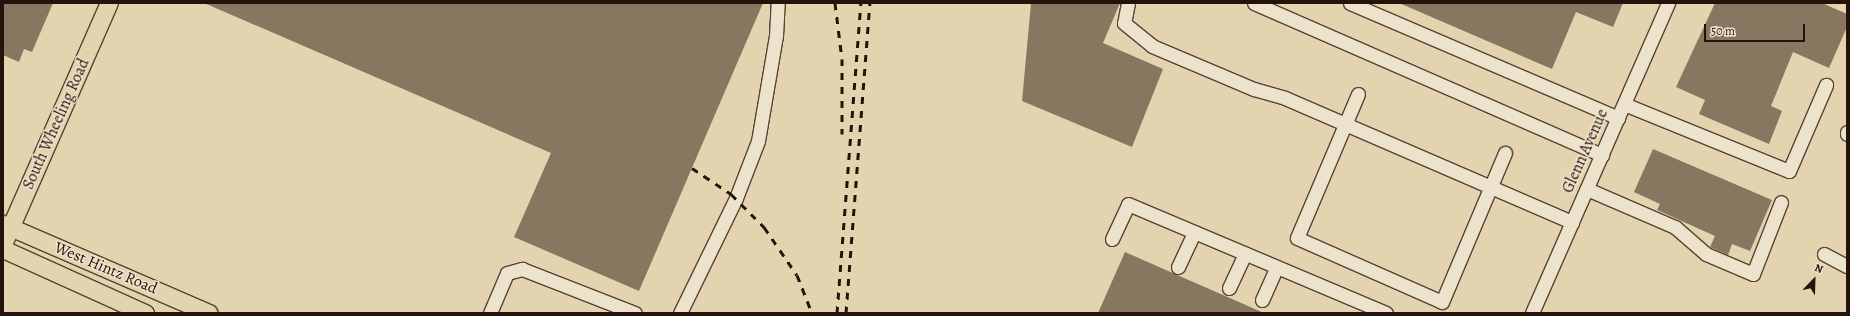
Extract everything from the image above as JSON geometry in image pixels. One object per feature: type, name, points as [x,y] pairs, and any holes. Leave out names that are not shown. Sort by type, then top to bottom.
[{"type":"main road","name":"South Wheeling Road","points":[[3,244],[7,225],[110,3]]},
{"type":"main road","name":"West Hintz Road","points":[[7,225],[209,313]]},
{"type":"main road","name":"West Hintz Road","points":[[3,249],[135,311]]},
{"type":"street","points":[[680,313],[736,198],[758,141],[776,36],[778,3]]},
{"type":"street","points":[[1128,3],[1124,23],[1152,46],[1345,124],[1572,222]]},
{"type":"street","points":[[1254,3],[1602,155]]},
{"type":"street","points":[[1350,3],[1618,118]]},
{"type":"street","name":"Glenn Avenue","points":[[1532,313],[1668,3]]},
{"type":"street","points":[[1624,104],[1789,171],[1826,85]]},
{"type":"street","points":[[1358,94],[1297,238],[1442,302],[1505,153]]},
{"type":"street","points":[[1587,189],[1675,227],[1706,254],[1753,274],[1781,202]]},
{"type":"street","points":[[1112,239],[1128,204],[1386,313]]},
{"type":"street","points":[[1178,268],[1194,232]]},
{"type":"street","points":[[1229,288],[1245,254]]},
{"type":"street","points":[[1824,254],[1847,266]]},
{"type":"street","points":[[1262,300],[1277,267]]},
{"type":"street","points":[[490,313],[507,273],[522,269],[635,313]]},
{"type":"building","points":[[3,3],[53,3],[32,52],[24,49],[19,62],[3,55]]},
{"type":"building","points":[[204,3],[763,3],[639,291],[514,237],[551,153]]},
{"type":"building","points":[[1031,3],[1120,3],[1103,43],[1163,69],[1132,147],[1022,101]]},
{"type":"building","points":[[1399,3],[1623,3],[1613,27],[1576,12],[1552,69]]},
{"type":"building","points":[[1715,3],[1822,3],[1847,14],[1847,27],[1829,68],[1793,52],[1771,106],[1782,111],[1769,144],[1699,114],[1705,100],[1676,87]]},
{"type":"building","points":[[1653,149],[1772,200],[1750,251],[1732,244],[1728,255],[1710,247],[1715,236],[1657,210],[1660,204],[1634,192]]},
{"type":"building","points":[[1125,252],[1175,274],[1264,313],[1098,313]]},
{"type":"railway","points":[[835,3],[842,59],[842,134]]},
{"type":"railway","points":[[837,313],[861,3]]},
{"type":"railway","points":[[846,313],[870,3]]},
{"type":"railway","points":[[692,168],[731,194],[764,227],[797,275],[812,313]]}]
